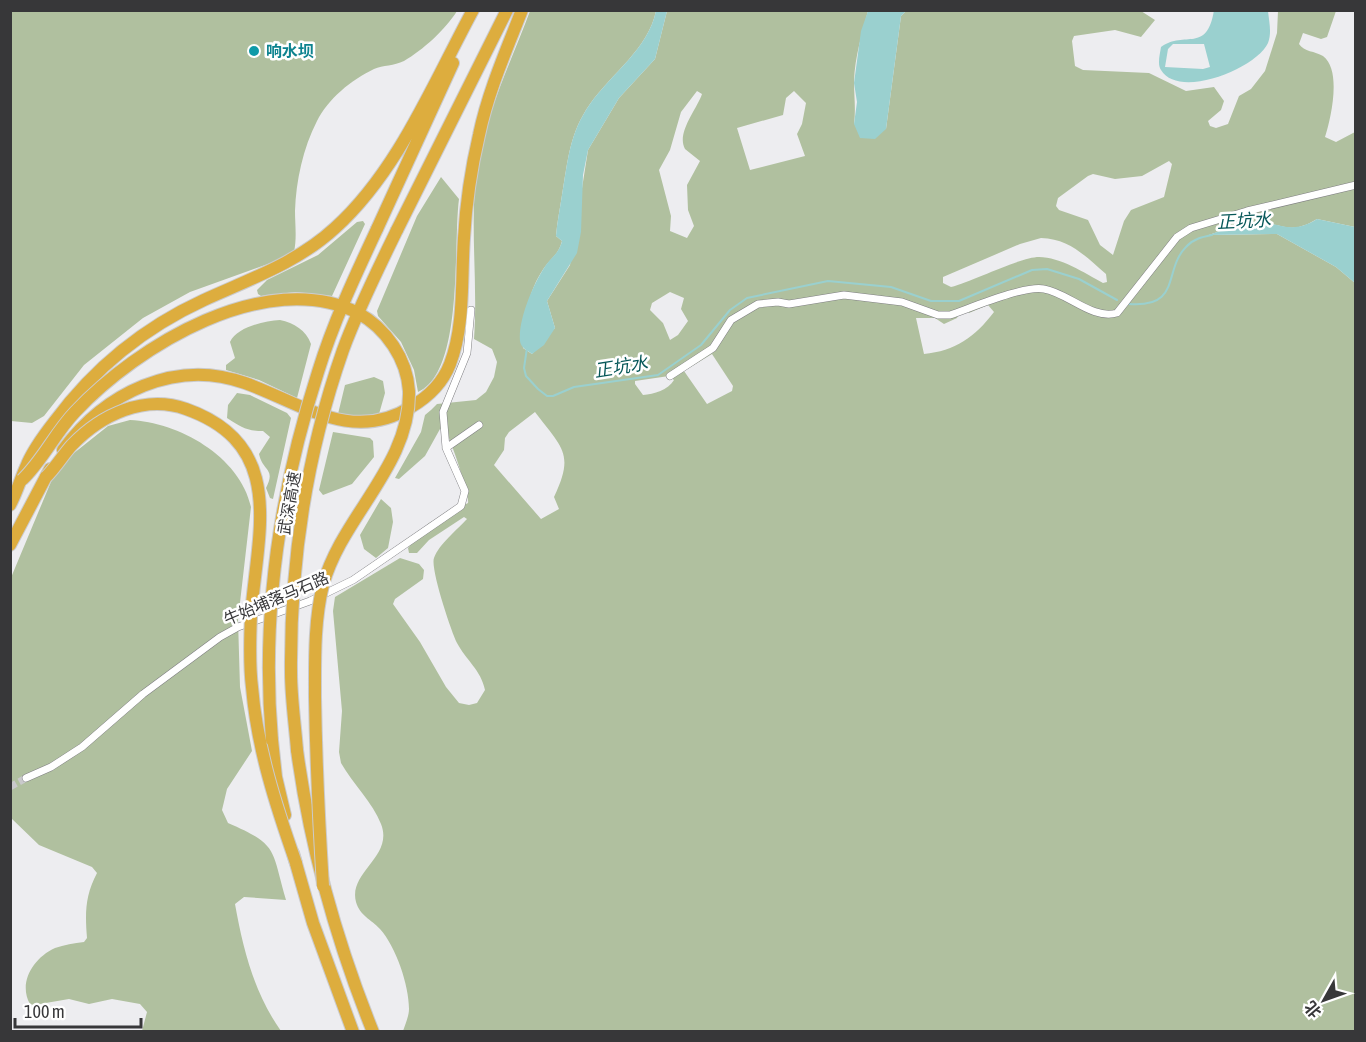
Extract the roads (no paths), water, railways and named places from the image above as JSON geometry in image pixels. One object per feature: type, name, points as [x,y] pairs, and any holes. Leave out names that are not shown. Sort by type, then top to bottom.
[{"type":"highway","points":[[10,505],[31,457],[64,409],[97,372],[132,341],[180,311],[296,258],[349,215],[381,175],[402,142],[473,10]]},
{"type":"highway","name":"武深高速","points":[[352,1032],[313,923],[276,777],[267,684],[269,626],[281,524],[318,371],[344,300],[401,172],[478,10]]},
{"type":"highway","name":"武深高速","points":[[373,1032],[323,886],[306,816],[297,750],[291,675],[292,605],[307,486],[330,392],[344,348],[362,304],[507,10]]},
{"type":"highway","points":[[10,545],[46,477],[72,437],[94,414],[115,398],[154,381],[191,376],[225,378],[243,382],[332,418],[357,423],[381,421],[401,414],[433,390],[450,365],[456,338],[468,198],[479,134],[499,69],[522,10]]},
{"type":"highway","points":[[22,480],[68,419],[108,380],[158,344],[214,317],[271,302],[313,300],[350,309],[369,319],[391,342],[405,371],[409,388],[404,431],[392,459],[355,516],[334,554],[324,584],[317,618],[316,764],[323,886]]},
{"type":"highway","points":[[46,477],[70,448],[92,428],[113,414],[145,405],[181,407],[196,412],[227,431],[246,455],[257,480],[262,508],[251,615],[251,686],[273,799],[296,863]]},
{"type":"street","points":[[670,376],[712,348],[730,320],[758,304],[778,302],[789,304],[844,295],[903,302],[938,315],[950,315],[1036,288],[1063,296],[1104,314],[1117,313],[1177,237],[1191,228],[1247,211],[1356,185]]},
{"type":"street","name":"牛始埔落马石路","points":[[26,778],[59,763],[82,747],[142,694],[220,636],[238,627],[310,601],[353,579],[457,510],[465,499],[465,491],[446,448],[443,412],[467,353],[471,310]]},
{"type":"street","points":[[446,448],[479,425]]},
{"type":"water","points":[[1214,10],[1268,11],[1270,27],[1268,43],[1261,53],[1249,62],[1217,77],[1184,82],[1170,78],[1161,70],[1159,59],[1161,47],[1170,42],[1200,37],[1211,24]],"holes":[[[1173,44],[1204,44],[1210,67],[1203,69],[1165,67],[1168,49]]]},
{"type":"water","points":[[656,11],[667,11],[655,59],[619,98],[588,150],[583,175],[581,232],[577,253],[547,301],[555,328],[544,345],[532,354],[524,349],[520,341],[521,323],[535,284],[562,241],[556,236],[556,231],[573,137],[590,104],[645,37]]},
{"type":"water","points":[[868,11],[906,11],[901,16],[886,129],[875,139],[860,138],[854,124],[857,102],[854,83],[861,31]]},
{"type":"water","points":[[1317,219],[1355,227],[1355,283],[1336,267],[1277,234],[1209,235],[1248,223],[1300,227]]},
{"type":"waterway","name":"正坑水","points":[[1129,304],[1146,304],[1157,300],[1169,286],[1179,256],[1186,247],[1195,240],[1212,235]]},
{"type":"waterway","name":"正坑水","points":[[527,348],[524,368],[526,376],[547,396],[553,396],[574,387],[658,375],[701,345],[730,310],[747,298],[828,281],[891,287],[931,301],[959,301],[1032,270],[1047,269],[1079,279],[1117,300]]},
{"type":"tunnel","points":[[10,787],[26,778]]},
{"type":"place","name":"响水坝","points":[[254,51]]}]
